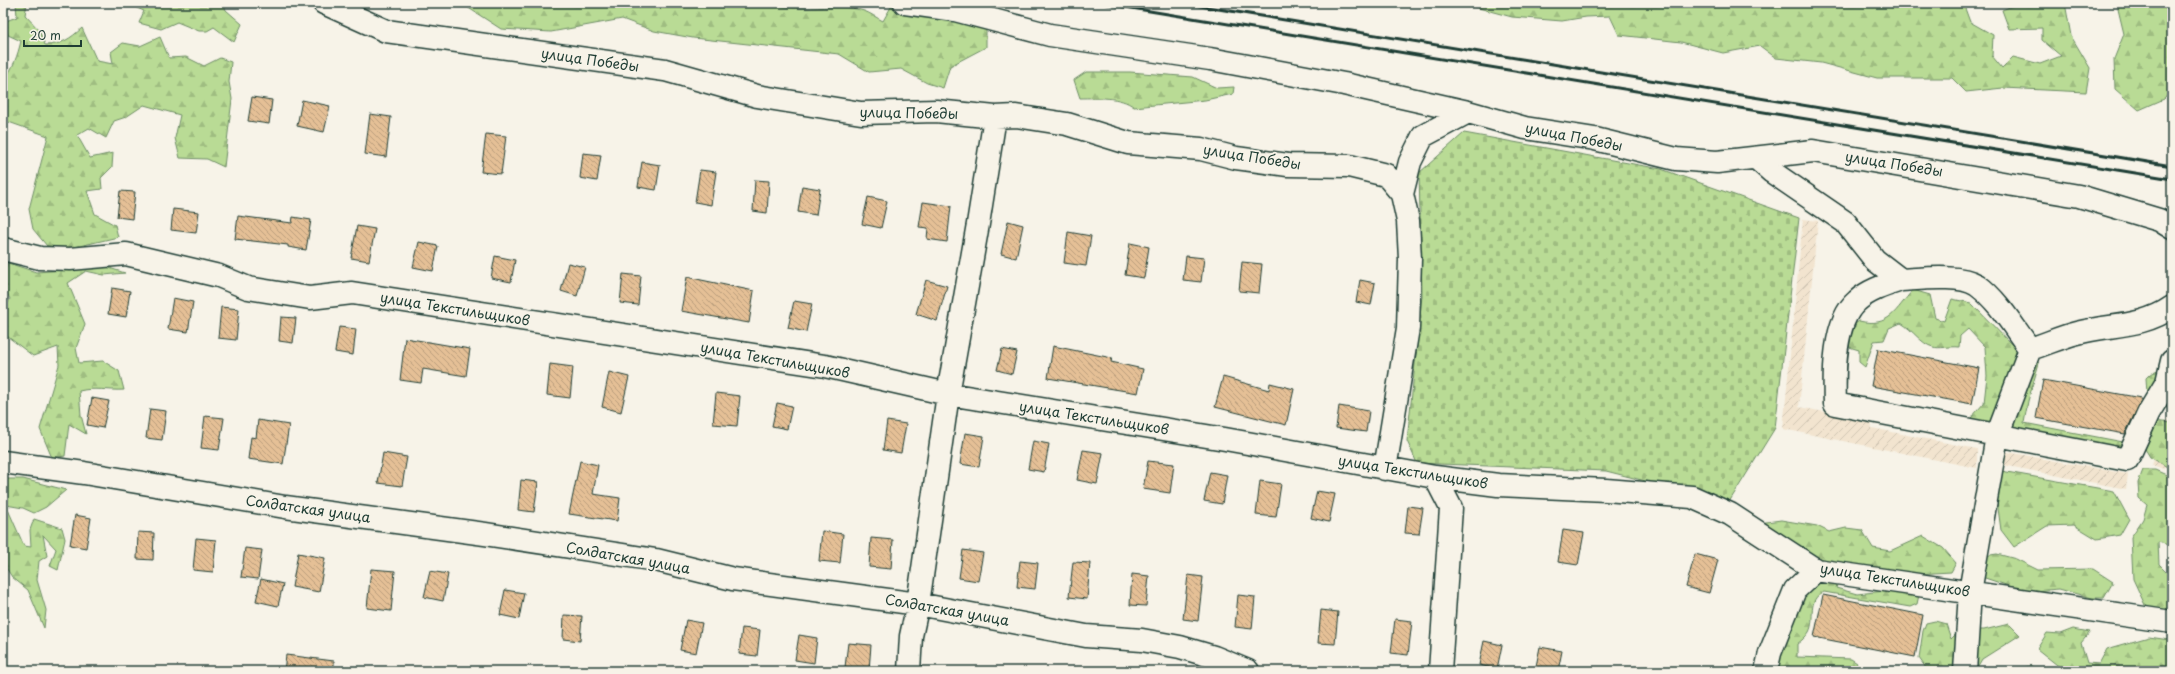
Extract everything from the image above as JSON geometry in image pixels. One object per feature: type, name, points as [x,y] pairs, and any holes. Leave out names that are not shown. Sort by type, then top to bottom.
[{"type":"street","name":"улица Победы","points":[[324,3],[386,31],[665,70],[757,96],[861,113],[936,111],[995,117],[1016,116],[1067,124],[1128,144],[1201,149],[1236,158],[1288,166],[1349,166],[1386,175],[1402,194]]},
{"type":"street","name":"улица Победы","points":[[905,3],[955,10],[1050,35],[1210,59],[1344,84],[1468,112],[1525,128],[1595,139],[1676,159],[1717,162],[1813,151],[2079,196],[2159,220],[2172,228]]},
{"type":"street","points":[[1385,469],[1408,328],[1410,258],[1408,221],[1402,194],[1410,162],[1423,136],[1468,112]]},
{"type":"street","points":[[908,671],[911,636],[918,604],[948,394],[977,232],[995,117]]},
{"type":"street","points":[[1756,158],[1772,172],[1845,222],[1875,260],[1901,280]]},
{"type":"street","name":"улица Текстильщиков","points":[[3,249],[40,258],[70,259],[126,254],[218,276],[248,288],[310,298],[352,293],[824,366],[948,394],[1225,439],[1435,477],[1498,485],[1606,490],[1692,497],[1730,514],[1816,570],[2172,622]]},
{"type":"street","points":[[2030,349],[1994,302],[1976,285],[1938,278],[1901,280],[1877,288],[1856,301],[1844,320],[1834,368],[1835,404],[2128,460],[2149,412],[2167,382],[2172,361]]},
{"type":"street","points":[[1965,671],[1970,592],[1997,436],[2030,349],[2078,332],[2126,326],[2163,314],[2172,307]]},
{"type":"street","name":"Солдатская улица","points":[[3,462],[84,473],[285,507],[485,534],[656,560],[733,579],[918,604],[1086,636],[1142,640],[1214,657],[1248,671]]},
{"type":"street","points":[[1435,477],[1451,508],[1440,671]]},
{"type":"street","points":[[1766,671],[1770,653],[1795,590],[1816,570]]},
{"type":"shaded area","points":[[1803,219],[1818,221],[1799,407],[1871,421],[1872,428],[1977,449],[1977,468],[1783,429]]},
{"type":"shaded area","points":[[2172,409],[2172,451],[2164,469],[2152,465]]},
{"type":"shaded area","points":[[2007,452],[2128,474],[2126,489],[2003,465]]},
{"type":"green space","points":[[16,3],[27,3],[25,15],[39,30],[45,45],[65,41],[82,28],[97,61],[113,64],[111,52],[123,43],[140,46],[160,37],[169,58],[186,57],[204,66],[220,58],[231,62],[229,82],[232,99],[224,167],[207,159],[180,158],[175,138],[180,115],[144,105],[126,117],[114,121],[106,138],[89,128],[77,135],[90,158],[113,153],[112,167],[101,178],[102,189],[87,191],[95,214],[115,225],[118,237],[71,248],[47,246],[33,229],[29,209],[48,136],[3,120],[3,80],[12,67],[21,41],[8,35],[3,22],[17,17]]},
{"type":"green space","points":[[125,3],[223,3],[226,10],[242,24],[234,42],[214,27],[207,31],[199,31],[177,22],[161,29],[139,23],[144,11]]},
{"type":"green space","points":[[449,3],[771,3],[794,8],[853,8],[866,12],[883,21],[891,7],[940,19],[968,22],[986,28],[986,47],[950,66],[943,88],[927,83],[901,69],[869,72],[839,54],[693,38],[654,31],[622,19],[551,32],[501,29],[467,7]]},
{"type":"green space","points":[[1460,3],[1963,3],[1970,22],[1993,35],[1992,56],[2002,68],[2013,57],[2040,64],[2061,56],[2042,40],[2042,28],[2009,29],[2002,10],[2020,3],[2065,3],[2071,36],[2090,68],[2086,92],[2003,88],[1966,92],[1952,78],[1877,78],[1821,63],[1776,58],[1760,46],[1723,53],[1681,42],[1619,35],[1610,16],[1586,17],[1562,21],[1512,17]]},
{"type":"green space","points":[[2119,3],[2172,3],[2172,90],[2164,99],[2139,110],[2115,89],[2114,59],[2124,34],[2118,9]]},
{"type":"green space","points":[[1086,72],[1130,72],[1193,77],[1217,88],[1234,87],[1233,94],[1205,100],[1134,107],[1129,103],[1115,99],[1080,98],[1074,80]]},
{"type":"green space","points":[[1464,133],[1661,169],[1799,218],[1775,428],[1729,502],[1606,471],[1417,463],[1407,441],[1422,296],[1419,173]]},
{"type":"green space","points":[[8,263],[36,272],[64,270],[85,264],[106,267],[125,273],[104,275],[86,271],[68,283],[85,324],[76,348],[79,363],[103,361],[119,371],[124,390],[91,389],[79,391],[81,415],[86,434],[69,424],[65,456],[52,458],[40,429],[59,365],[58,347],[33,356],[3,333],[3,312],[10,299],[3,281],[4,272]]},
{"type":"green space","points":[[1913,290],[1930,295],[1935,318],[1944,321],[1952,299],[1971,303],[2016,349],[2039,363],[2028,401],[2024,423],[2123,442],[2117,451],[1982,424],[1971,418],[1984,403],[1987,376],[1985,347],[1968,329],[1960,336],[1959,347],[1935,348],[1925,343],[1901,323],[1889,328],[1884,340],[1874,341],[1865,367],[1859,362],[1859,350],[1846,346],[1848,329],[1859,321],[1878,322],[1885,320],[1891,316]]},
{"type":"green space","points":[[2172,366],[2172,396],[2147,393],[2146,378],[2150,374]]},
{"type":"green space","points":[[2153,421],[2172,423],[2172,546],[2158,542],[2159,564],[2172,577],[2172,615],[2157,612],[2145,605],[2133,579],[2131,537],[2143,519],[2147,505],[2139,498],[2138,483],[2143,470],[2155,470],[2171,477],[2169,468],[2150,457],[2142,444]]},
{"type":"green space","points":[[2001,471],[2114,491],[2129,519],[2120,535],[2097,539],[2074,525],[2047,526],[2014,547],[2001,530],[1997,501]]},
{"type":"green space","points":[[3,479],[23,479],[66,490],[46,507],[34,513],[23,508],[6,505],[24,546],[31,547],[30,530],[34,519],[62,528],[65,539],[58,570],[50,566],[56,549],[43,535],[47,556],[39,561],[37,580],[46,610],[44,628],[28,590],[12,577],[3,563]]},
{"type":"green space","points":[[1781,520],[1817,526],[1829,532],[1846,528],[1862,530],[1873,548],[1890,551],[1923,536],[1943,548],[1956,563],[1951,572],[1838,582],[1836,588],[1857,594],[1893,590],[1919,595],[1917,604],[1910,607],[1824,592],[1818,595],[1813,604],[1811,627],[1809,632],[1797,644],[1797,657],[1851,659],[1857,663],[1853,671],[1773,671],[1784,628],[1818,563],[1759,523]]},
{"type":"green space","points":[[1997,554],[2016,559],[2038,570],[2093,569],[2113,582],[2104,598],[2092,598],[2059,589],[2033,591],[2018,589],[1979,576],[1984,556]]},
{"type":"green space","points":[[1935,621],[1946,624],[1951,639],[1960,630],[1984,630],[2009,624],[2020,635],[1982,659],[1975,671],[1928,671],[1919,658],[1923,631],[1926,623]]},
{"type":"green space","points":[[2073,629],[2090,632],[2081,643],[2087,663],[2099,664],[2107,649],[2149,637],[2172,641],[2172,671],[2058,671],[2062,669],[2037,649],[2047,633],[2060,634]]},
{"type":"green space","points":[[2031,666],[2039,671],[2013,671],[2013,670]]},
{"type":"building","points":[[252,97],[272,100],[269,124],[248,121]]},
{"type":"building","points":[[302,100],[330,106],[324,132],[297,126]]},
{"type":"building","points":[[370,114],[391,117],[386,157],[365,154]]},
{"type":"building","points":[[486,134],[506,136],[501,174],[481,172]]},
{"type":"building","points":[[583,153],[601,155],[597,181],[580,178]]},
{"type":"building","points":[[642,162],[660,165],[656,190],[638,187]]},
{"type":"building","points":[[700,170],[716,172],[711,205],[695,202]]},
{"type":"building","points":[[755,180],[769,181],[767,213],[753,211]]},
{"type":"building","points":[[802,186],[820,189],[816,215],[798,212]]},
{"type":"building","points":[[120,191],[135,192],[132,219],[117,217]]},
{"type":"building","points":[[868,197],[887,201],[881,228],[862,224]]},
{"type":"building","points":[[923,202],[951,206],[947,242],[927,239],[928,228],[919,227]]},
{"type":"building","points":[[173,209],[199,212],[196,233],[171,230]]},
{"type":"building","points":[[238,216],[292,223],[293,217],[311,220],[306,250],[288,247],[288,245],[235,239]]},
{"type":"building","points":[[1008,221],[1023,225],[1016,258],[1001,254]]},
{"type":"building","points":[[357,226],[375,229],[369,261],[351,258]]},
{"type":"building","points":[[1068,232],[1091,236],[1086,266],[1064,263]]},
{"type":"building","points":[[419,242],[438,246],[433,271],[413,267]]},
{"type":"building","points":[[1130,243],[1149,247],[1144,278],[1125,275]]},
{"type":"building","points":[[495,256],[515,260],[511,282],[491,278]]},
{"type":"building","points":[[1186,256],[1204,258],[1201,282],[1183,280]]},
{"type":"building","points":[[1242,262],[1262,264],[1259,293],[1239,291]]},
{"type":"building","points":[[568,263],[585,267],[577,296],[561,291]]},
{"type":"building","points":[[623,274],[641,276],[638,305],[620,303]]},
{"type":"building","points":[[687,277],[754,291],[749,323],[681,311]]},
{"type":"building","points":[[926,280],[947,286],[937,321],[916,314]]},
{"type":"building","points":[[1360,280],[1375,283],[1371,305],[1356,302]]},
{"type":"building","points":[[112,288],[130,291],[126,317],[108,314]]},
{"type":"building","points":[[173,298],[193,302],[188,332],[168,329]]},
{"type":"building","points":[[794,301],[812,304],[806,332],[788,328]]},
{"type":"building","points":[[221,307],[239,309],[236,340],[218,338]]},
{"type":"building","points":[[281,317],[296,318],[293,343],[279,341]]},
{"type":"building","points":[[339,327],[356,329],[353,355],[335,352]]},
{"type":"building","points":[[405,338],[470,349],[466,376],[423,369],[421,383],[400,380]]},
{"type":"building","points":[[1053,346],[1112,358],[1111,362],[1143,369],[1138,393],[1048,378]]},
{"type":"building","points":[[1002,349],[1017,352],[1012,374],[997,370]]},
{"type":"building","points":[[1878,349],[1979,368],[1972,404],[1871,386]]},
{"type":"building","points":[[550,364],[573,367],[570,398],[547,395]]},
{"type":"building","points":[[609,372],[629,377],[621,412],[602,407]]},
{"type":"building","points":[[1223,377],[1269,390],[1270,383],[1294,389],[1286,425],[1215,407]]},
{"type":"building","points":[[2043,380],[2141,398],[2140,403],[2125,434],[2036,418]]},
{"type":"building","points":[[716,393],[740,396],[737,426],[713,424]]},
{"type":"building","points":[[92,398],[109,401],[103,428],[87,425]]},
{"type":"building","points":[[777,403],[792,406],[787,429],[772,426]]},
{"type":"building","points":[[1339,406],[1369,411],[1366,432],[1336,428]]},
{"type":"building","points":[[150,409],[166,411],[162,440],[146,438]]},
{"type":"building","points":[[205,416],[224,418],[219,450],[201,448]]},
{"type":"building","points":[[258,420],[289,425],[283,464],[248,459],[251,437],[256,438]]},
{"type":"building","points":[[887,421],[906,424],[901,453],[883,450]]},
{"type":"building","points":[[965,433],[984,436],[979,467],[960,464]]},
{"type":"building","points":[[1033,441],[1049,444],[1044,472],[1028,469]]},
{"type":"building","points":[[1083,450],[1103,453],[1097,484],[1077,480]]},
{"type":"building","points":[[383,453],[407,457],[402,486],[378,483]]},
{"type":"building","points":[[580,461],[598,465],[593,494],[620,498],[617,521],[569,514]]},
{"type":"building","points":[[1148,461],[1174,464],[1170,493],[1143,489]]},
{"type":"building","points":[[1210,472],[1227,475],[1222,504],[1204,501]]},
{"type":"building","points":[[521,480],[538,482],[534,512],[518,510]]},
{"type":"building","points":[[1260,481],[1281,484],[1276,517],[1256,515]]},
{"type":"building","points":[[1317,491],[1335,494],[1329,522],[1311,518]]},
{"type":"building","points":[[1408,506],[1423,508],[1419,534],[1405,533]]},
{"type":"building","points":[[75,515],[91,518],[86,548],[70,545]]},
{"type":"building","points":[[1563,530],[1584,533],[1578,565],[1558,562]]},
{"type":"building","points":[[822,531],[843,534],[840,563],[819,561]]},
{"type":"building","points":[[138,532],[154,533],[153,560],[137,559]]},
{"type":"building","points":[[196,538],[216,540],[213,572],[193,570]]},
{"type":"building","points":[[871,538],[893,540],[891,569],[869,567]]},
{"type":"building","points":[[245,548],[262,550],[258,579],[241,577]]},
{"type":"building","points":[[963,550],[983,553],[978,581],[959,578]]},
{"type":"building","points":[[298,553],[325,558],[319,592],[292,587]]},
{"type":"building","points":[[1695,554],[1718,560],[1709,593],[1686,587]]},
{"type":"building","points":[[1020,561],[1038,563],[1035,589],[1017,587]]},
{"type":"building","points":[[1073,562],[1090,563],[1087,599],[1069,597]]},
{"type":"building","points":[[371,569],[395,571],[391,611],[367,608]]},
{"type":"building","points":[[430,571],[448,574],[443,601],[424,597]]},
{"type":"building","points":[[1132,574],[1149,576],[1146,606],[1130,605]]},
{"type":"building","points":[[1188,575],[1203,577],[1198,621],[1183,619]]},
{"type":"building","points":[[261,579],[283,584],[278,606],[256,601]]},
{"type":"building","points":[[505,590],[524,593],[519,619],[500,615]]},
{"type":"building","points":[[1238,595],[1255,597],[1252,629],[1235,627]]},
{"type":"building","points":[[1823,595],[1923,615],[1915,657],[1814,637]]},
{"type":"building","points":[[1321,610],[1338,612],[1335,644],[1318,643]]},
{"type":"building","points":[[564,615],[582,616],[580,641],[563,639]]},
{"type":"building","points":[[1395,619],[1412,621],[1408,655],[1391,653]]},
{"type":"building","points":[[686,620],[702,623],[696,653],[680,650]]},
{"type":"building","points":[[742,628],[760,630],[757,656],[739,654]]},
{"type":"building","points":[[799,635],[817,638],[814,663],[795,660]]},
{"type":"building","points":[[1484,641],[1502,645],[1497,669],[1479,665]]},
{"type":"building","points":[[848,643],[871,645],[869,670],[845,667]]},
{"type":"building","points":[[1540,647],[1562,651],[1558,671],[1535,671]]},
{"type":"building","points":[[286,655],[334,661],[334,671],[284,671]]},
{"type":"railway","points":[[1101,3],[2172,179]]},
{"type":"railway","points":[[1182,3],[2172,166]]}]
